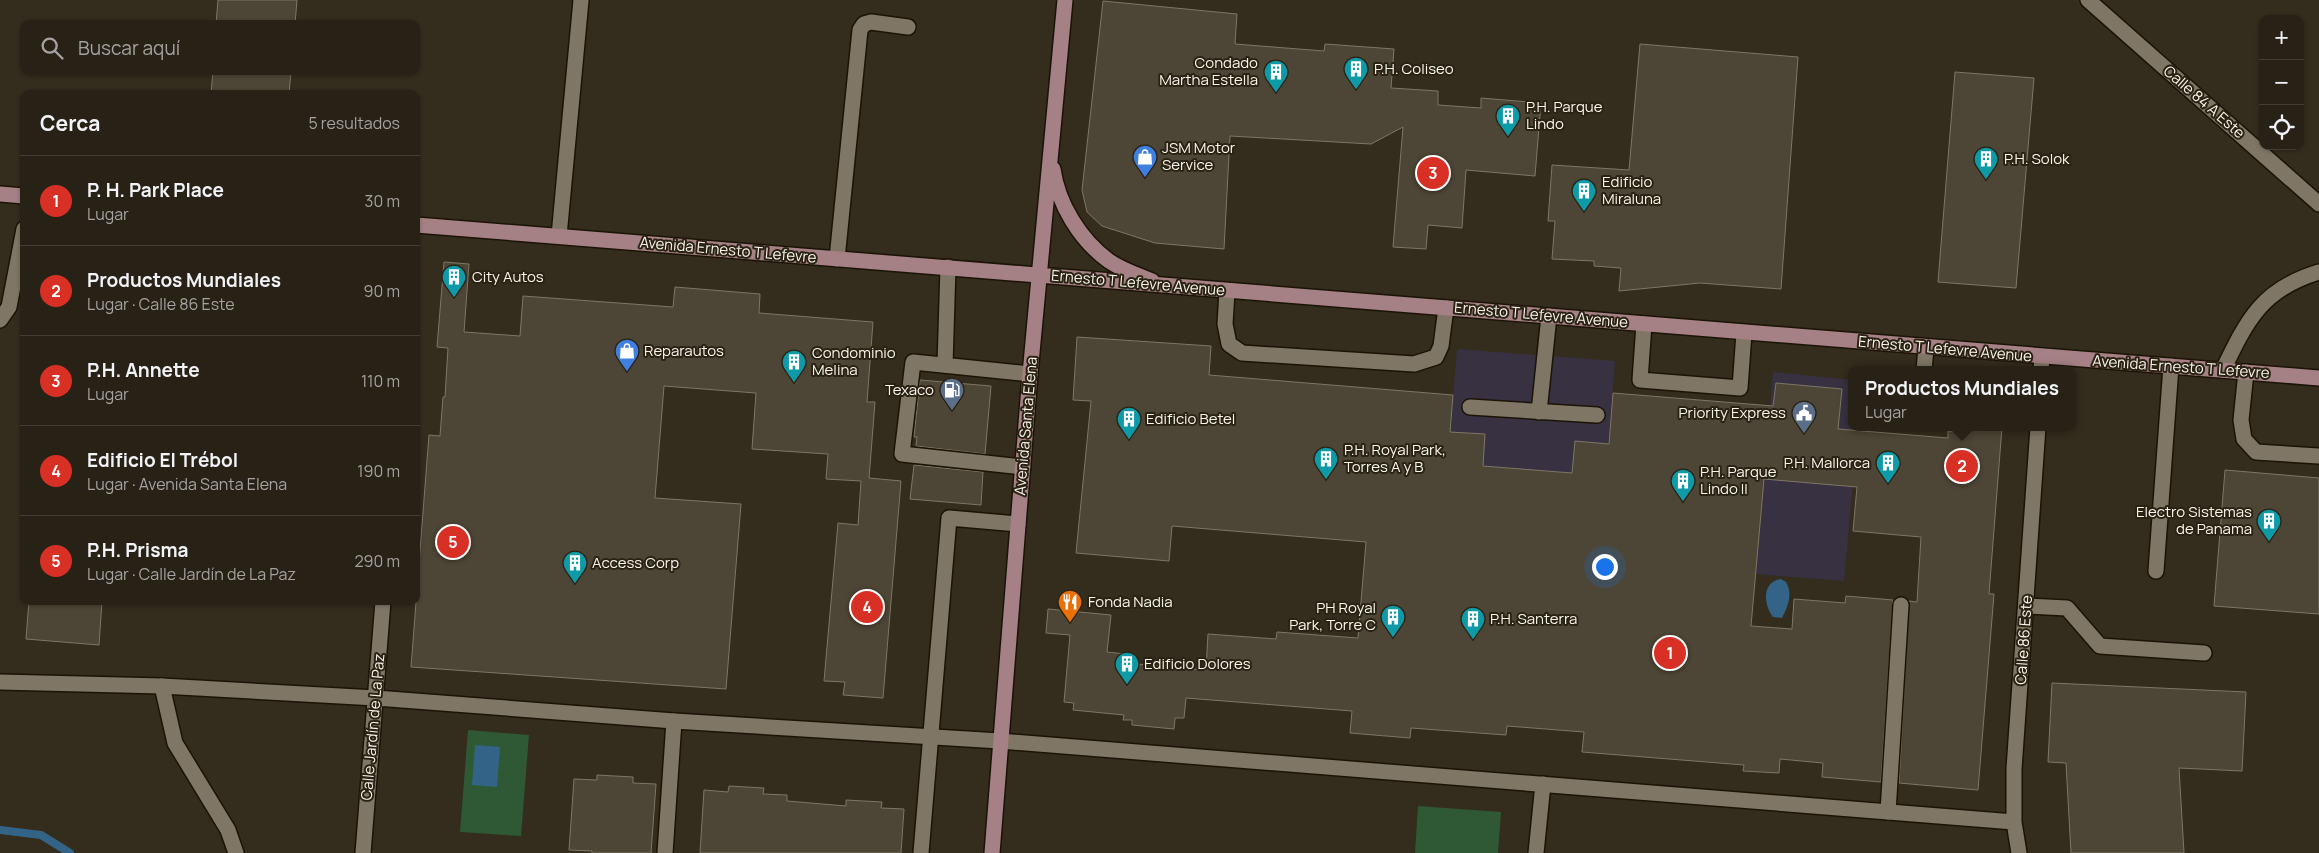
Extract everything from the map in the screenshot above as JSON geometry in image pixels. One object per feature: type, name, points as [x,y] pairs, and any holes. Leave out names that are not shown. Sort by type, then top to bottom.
[{"type":"main road","name":"Avenida Santa Elena","points":[[992,853],[1030,374],[1065,0]]},
{"type":"main road","points":[[1051,154],[1057,186],[1066,210],[1081,233],[1109,261],[1165,286]]},
{"type":"main road","points":[[0,194],[20,196]]},
{"type":"main road","name":"Avenida Ernesto T Lefevre","points":[[420,225],[1040,275]]},
{"type":"main road","name":"Ernesto T Lefevre Avenue","points":[[1040,275],[1744,332],[1926,348],[2042,363]]},
{"type":"main road","name":"Avenida Ernesto T Lefevre","points":[[2042,363],[2171,366],[2319,378]]},
{"type":"street","points":[[559,236],[581,0]]},
{"type":"street","name":"Calle 84 A Este","points":[[2088,0],[2319,204]]},
{"type":"street","points":[[837,259],[860,30],[864,24],[871,22],[908,27]]},
{"type":"street","points":[[0,320],[9,307],[20,250]]},
{"type":"street","points":[[944,365],[948,267]]},
{"type":"street","points":[[2223,370],[2244,326],[2269,297],[2284,286],[2319,272]]},
{"type":"street","points":[[1227,291],[1224,324],[1229,344],[1242,353],[1414,364],[1436,357],[1441,346],[1446,308]]},
{"type":"street","points":[[1539,412],[1549,316]]},
{"type":"street","points":[[1644,324],[1640,380],[1740,388],[1744,332]]},
{"type":"street","points":[[1924,366],[1926,348]]},
{"type":"street","points":[[1023,466],[902,454],[913,362],[1030,374]]},
{"type":"street","points":[[2156,571],[2171,366]]},
{"type":"street","points":[[2246,372],[2241,420],[2244,439],[2256,452],[2319,456]]},
{"type":"street","points":[[1470,407],[1597,416]]},
{"type":"street","name":"Calle 86 Este","points":[[2019,853],[2014,822],[2014,769],[2038,431]]},
{"type":"street","points":[[921,853],[949,518],[1018,524]]},
{"type":"street","name":"Calle Jardín de La Paz","points":[[363,853],[383,605]]},
{"type":"street","points":[[1888,812],[1901,605]]},
{"type":"street","points":[[2026,606],[2068,608],[2100,646],[2204,653]]},
{"type":"street","points":[[0,682],[162,686],[376,698],[674,721],[930,736],[2014,822]]},
{"type":"street","points":[[162,686],[175,743],[228,830],[236,853]]},
{"type":"street","points":[[665,853],[674,721]]},
{"type":"street","points":[[1536,853],[1543,784]]},
{"type":"shaded area","points":[[1457,349],[1615,361],[1599,561],[1440,548]]},
{"type":"shaded area","points":[[1773,372],[1848,380],[1848,431],[1858,431],[1844,581],[1756,574]]},
{"type":"green space","points":[[468,730],[529,735],[521,836],[460,832]]},
{"type":"green space","points":[[1418,806],[1501,812],[1498,853],[1415,853]]},
{"type":"water","points":[[1781,579],[1786,582],[1789,591],[1788,604],[1782,618],[1773,617],[1766,600],[1767,588],[1770,584]]},
{"type":"water","points":[[475,745],[500,747],[497,787],[472,785]]},
{"type":"building","points":[[218,0],[297,0],[295,20],[216,20]]},
{"type":"building","points":[[1103,1],[1237,14],[1235,44],[1324,51],[1325,44],[1394,49],[1391,88],[1438,91],[1438,105],[1481,108],[1481,98],[1541,103],[1535,176],[1466,170],[1462,228],[1428,225],[1426,249],[1393,247],[1403,127],[1371,144],[1230,136],[1224,249],[1155,243],[1102,226],[1087,212],[1082,190]]},
{"type":"building","points":[[1640,44],[1798,57],[1781,289],[1700,283],[1619,291],[1621,268],[1594,266],[1594,261],[1552,259],[1555,221],[1548,221],[1552,165],[1629,170]]},
{"type":"building","name":"P.H. Solok","points":[[1955,72],[2034,78],[2016,288],[1938,282]]},
{"type":"building","points":[[213,75],[291,75],[289,90],[211,90]]},
{"type":"building","points":[[444,262],[469,264],[464,332],[520,336],[523,296],[673,307],[675,287],[760,294],[759,313],[873,322],[867,402],[875,402],[869,478],[901,481],[883,698],[843,695],[845,682],[824,681],[838,523],[858,525],[861,481],[826,479],[828,454],[752,449],[756,393],[664,386],[655,498],[741,504],[726,689],[411,667],[416,605],[420,605],[420,551],[429,435],[440,436],[443,397],[445,397],[448,348],[437,347]]},
{"type":"building","points":[[1077,337],[1211,346],[1209,375],[1453,395],[1450,432],[1485,434],[1483,466],[1572,473],[1575,441],[1609,444],[1613,393],[1773,406],[1776,383],[1842,389],[1838,429],[1948,438],[1948,431],[2002,431],[1989,594],[1994,594],[1978,790],[1899,783],[1909,601],[1917,602],[1921,537],[1853,531],[1857,487],[1764,479],[1751,626],[1792,629],[1794,599],[1845,603],[1846,596],[1893,600],[1881,782],[1822,777],[1823,763],[1780,759],[1779,773],[1743,771],[1744,765],[1582,752],[1584,732],[1507,726],[1506,735],[1411,728],[1410,738],[1350,733],[1352,711],[1186,698],[1184,718],[1175,718],[1174,729],[1132,725],[1132,720],[1123,720],[1124,715],[1073,710],[1074,703],[1064,702],[1070,635],[1046,633],[1048,609],[1111,615],[1107,652],[1126,654],[1125,663],[1206,670],[1208,634],[1276,639],[1277,632],[1358,638],[1366,542],[1172,526],[1169,561],[1076,553],[1091,401],[1073,400]]},
{"type":"building","name":"Texaco","points":[[920,380],[991,386],[985,454],[916,446],[917,437],[914,437]]},
{"type":"building","points":[[914,465],[983,472],[981,505],[910,499]]},
{"type":"building","name":"Electro Sistemas de Panama","points":[[2225,470],[2319,478],[2319,614],[2214,606]]},
{"type":"building","points":[[29,605],[102,605],[99,645],[26,639]]},
{"type":"building","points":[[2052,683],[2246,692],[2242,771],[2179,768],[2184,853],[2071,853],[2066,763],[2048,762]]},
{"type":"building","points":[[597,775],[633,777],[633,783],[656,784],[651,853],[592,853],[592,851],[569,850],[574,779],[597,780]]},
{"type":"building","points":[[729,786],[764,788],[763,794],[787,795],[787,801],[846,806],[846,800],[882,802],[881,808],[904,809],[901,853],[700,853],[704,790],[728,792]]},
{"type":"waterway","points":[[0,830],[41,835],[70,853]]},
{"type":"place","name":"P.H. Coliseo","points":[[1356,90]]},
{"type":"place","name":"Condado Martha Estella","points":[[1276,93]]},
{"type":"place","name":"P.H. Parque Lindo","points":[[1508,137]]},
{"type":"place","name":"P.H. Annette","points":[[1433,173]]},
{"type":"place","name":"JSM Motor Service","points":[[1145,178]]},
{"type":"place","name":"P.H. Solok","points":[[1986,180]]},
{"type":"place","name":"Edificio Miraluna","points":[[1584,212]]},
{"type":"place","name":"City Autos","points":[[454,298]]},
{"type":"place","name":"Reparautos","points":[[627,372]]},
{"type":"place","name":"Condominio Melina","points":[[794,383]]},
{"type":"place","name":"Texaco","points":[[952,411]]},
{"type":"place","name":"Priority Express","points":[[1804,434]]},
{"type":"place","name":"Edificio Betel","points":[[1129,440]]},
{"type":"place","name":"Productos Mundiales","points":[[1962,466]]},
{"type":"place","name":"P.H. Royal Park, Torres A y B","points":[[1326,480]]},
{"type":"place","name":"P.H. Mallorca","points":[[1888,484]]},
{"type":"place","name":"P.H. Parque Lindo II","points":[[1683,502]]},
{"type":"place","name":"P.H. Prisma","points":[[453,542]]},
{"type":"place","name":"Electro Sistemas de Panama","points":[[2269,542]]},
{"type":"place","name":"Access Corp","points":[[575,584]]},
{"type":"place","name":"Edificio El Trébol","points":[[867,607]]},
{"type":"place","name":"Fonda Nadia","points":[[1070,623]]},
{"type":"place","name":"PH Royal Park, Torre C","points":[[1393,638]]},
{"type":"place","name":"P.H. Santerra","points":[[1473,640]]},
{"type":"place","name":"P. H. Park Place","points":[[1670,653]]},
{"type":"place","name":"Edificio Dolores","points":[[1127,685]]}]
